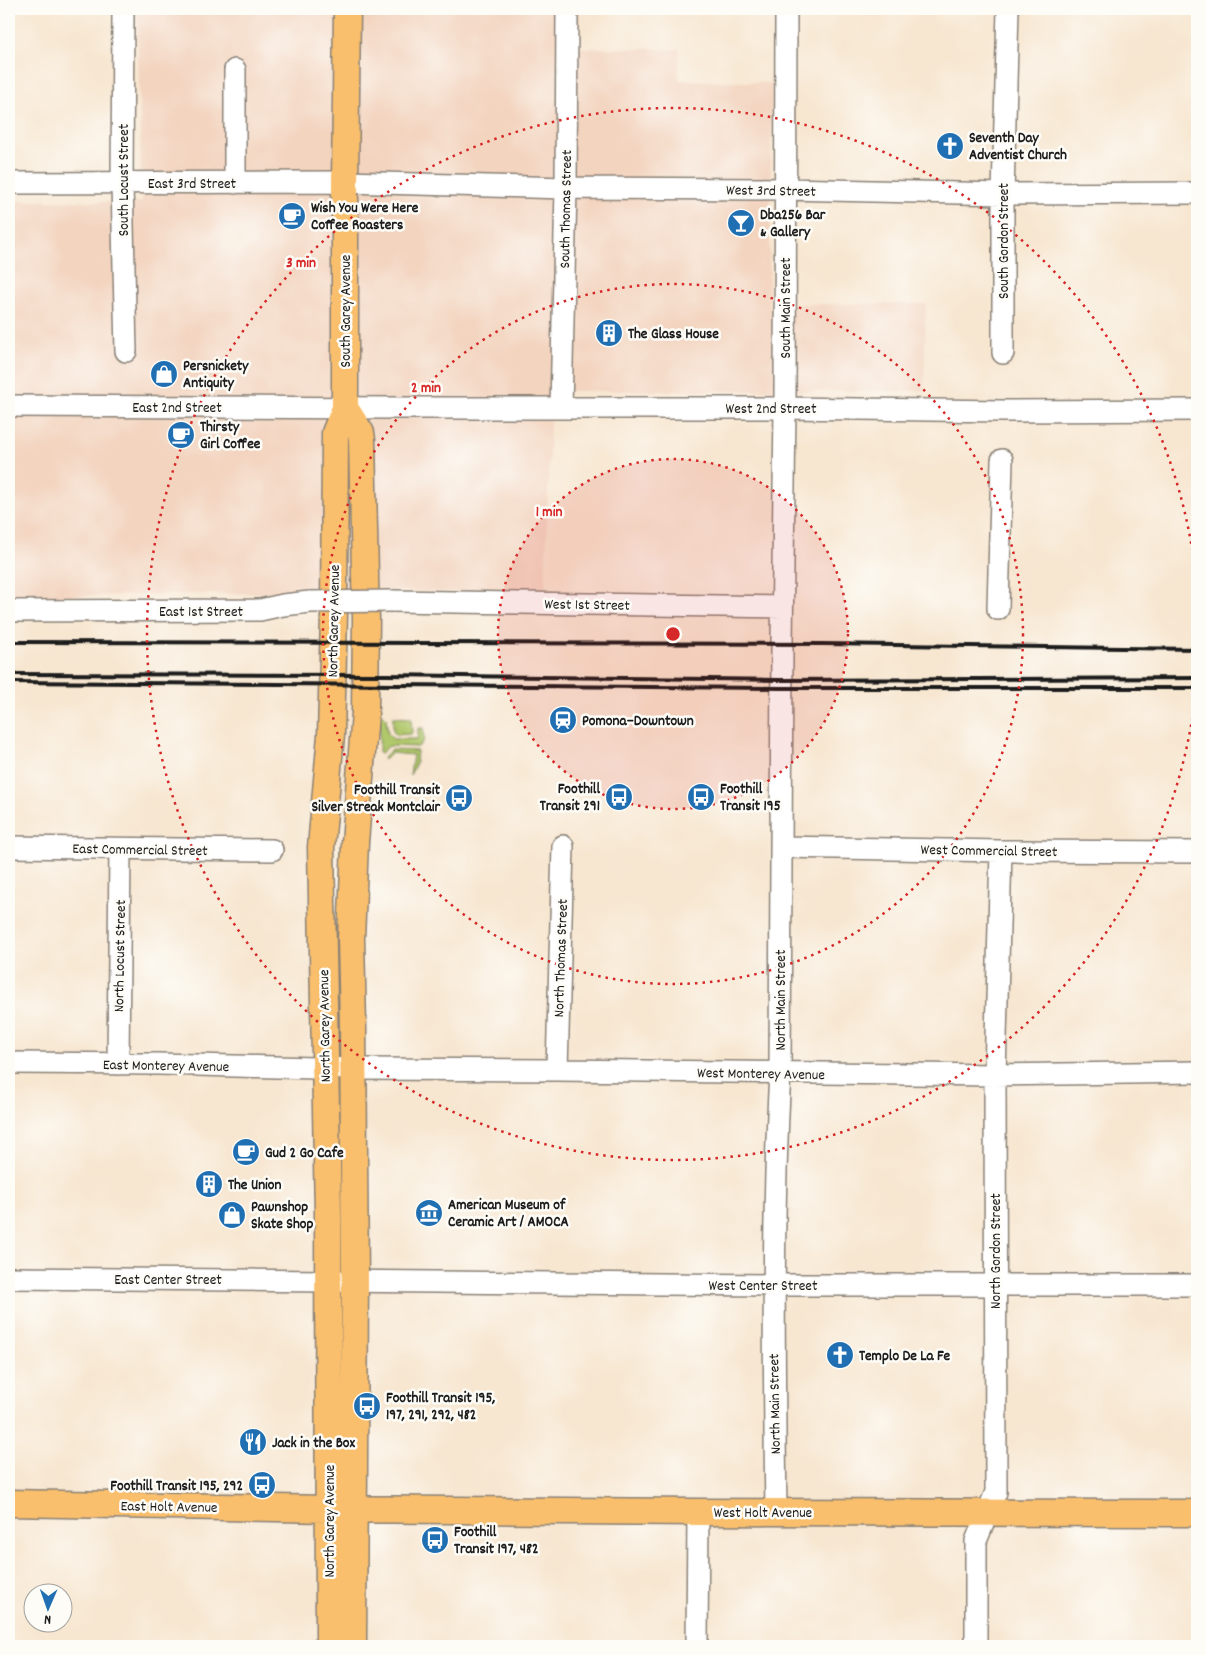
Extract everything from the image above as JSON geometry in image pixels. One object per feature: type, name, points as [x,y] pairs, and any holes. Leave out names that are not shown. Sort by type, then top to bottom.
[{"type":"main road","name":"South Garey Avenue","points":[[345,408],[347,9]]},
{"type":"main road","name":"North Garey Avenue","points":[[329,1646],[342,1509],[355,1281],[351,939],[355,843],[365,713],[366,619],[362,440],[361,433],[345,408]]},
{"type":"main road","name":"North Garey Avenue","points":[[345,408],[335,433],[331,735],[321,847],[328,1280],[342,1509],[353,1646]]},
{"type":"main road","name":"East Holt Avenue","points":[[9,1503],[342,1509]]},
{"type":"main road","name":"West Holt Avenue","points":[[342,1509],[987,1514],[1197,1513]]},
{"type":"street","name":"South Locust Street","points":[[123,9],[122,184],[126,351]]},
{"type":"street","name":"South Thomas Street","points":[[561,408],[566,188],[567,9]]},
{"type":"street","name":"South Main Street","points":[[782,607],[785,408],[786,9]]},
{"type":"street","name":"South Gordon Street","points":[[1003,353],[1003,194],[1008,9]]},
{"type":"street","points":[[235,183],[236,70]]},
{"type":"street","name":"East 3rd Street","points":[[9,183],[345,182]]},
{"type":"street","name":"West 3rd Street","points":[[345,182],[566,188],[1003,194],[1197,193]]},
{"type":"street","name":"East 2nd Street","points":[[9,406],[345,408]]},
{"type":"street","name":"West 2nd Street","points":[[345,408],[1197,410]]},
{"type":"street","points":[[998,609],[1002,460]]},
{"type":"street","name":"West 1st Street","points":[[392,601],[782,607]]},
{"type":"street","name":"East 1st Street","points":[[9,611],[260,610],[310,602],[392,601]]},
{"type":"street","name":"North Main Street","points":[[776,1512],[773,1285],[777,1117],[780,1073],[782,607]]},
{"type":"street","name":"North Thomas Street","points":[[557,1070],[563,846]]},
{"type":"street","name":"East Commercial Street","points":[[9,847],[272,850]]},
{"type":"street","name":"West Commercial Street","points":[[781,847],[1197,852]]},
{"type":"street","name":"North Locust Street","points":[[118,1064],[120,849]]},
{"type":"street","name":"North Gordon Street","points":[[976,1646],[976,1541],[996,1492],[995,1075],[1001,851]]},
{"type":"street","name":"East Monterey Avenue","points":[[9,1063],[324,1068]]},
{"type":"street","name":"West Monterey Avenue","points":[[324,1068],[995,1075],[1197,1072]]},
{"type":"street","name":"East Center Street","points":[[9,1278],[328,1280]]},
{"type":"street","name":"West Center Street","points":[[328,1280],[773,1285],[1197,1284]]},
{"type":"street","points":[[697,1646],[698,1512]]},
{"type":"shaded area","points":[[137,9],[580,9],[579,48],[679,49],[679,80],[772,83],[769,304],[926,304],[924,391],[551,391],[545,592],[392,591],[9,597],[9,201],[142,202]]},
{"type":"green space","points":[[380,713],[386,718],[388,734],[393,739],[416,739],[418,737],[418,728],[423,728],[424,740],[418,747],[389,746],[379,753]]},
{"type":"green space","points":[[393,717],[411,718],[411,734],[396,735],[393,731]]},
{"type":"green space","points":[[391,750],[417,751],[416,763],[410,775],[413,755],[391,753],[384,760],[383,758]]},
{"type":"railway","points":[[9,642],[823,644],[1197,649]]},
{"type":"railway","points":[[9,674],[387,675],[781,680],[1197,678]]},
{"type":"railway","points":[[9,682],[781,688],[1197,688]]},
{"type":"place","name":"Seventh Day Adventist Church","points":[[950,146]]},
{"type":"place","name":"Wish You Were Here Coffee Roasters","points":[[292,216]]},
{"type":"place","name":"Dba256 Bar & Gallery","points":[[741,223]]},
{"type":"place","name":"The Glass House","points":[[609,333]]},
{"type":"place","name":"Persnickety Antiquity","points":[[164,374]]},
{"type":"place","name":"Thirsty Girl Coffee","points":[[181,435]]},
{"type":"place","name":"Pomona–Downtown","points":[[563,720]]},
{"type":"place","name":"Foothill Transit 291","points":[[619,797]]},
{"type":"place","name":"Foothill Transit 195","points":[[701,797]]},
{"type":"place","name":"Foothill Transit Silver Streak Montclair","points":[[459,798]]},
{"type":"place","name":"Gud 2 Go Cafe","points":[[246,1152]]},
{"type":"place","name":"The Union","points":[[209,1184]]},
{"type":"place","name":"American Museum of Ceramic Art / AMOCA","points":[[429,1213]]},
{"type":"place","name":"Pawnshop Skate Shop","points":[[232,1215]]},
{"type":"place","name":"Templo De La Fe","points":[[840,1355]]},
{"type":"place","name":"Foothill Transit 195, 197, 291, 292, 482","points":[[367,1406]]},
{"type":"place","name":"Jack in the Box","points":[[253,1442]]},
{"type":"place","name":"Foothill Transit 195, 292","points":[[262,1485]]},
{"type":"place","name":"Foothill Transit 197, 482","points":[[435,1540]]}]
